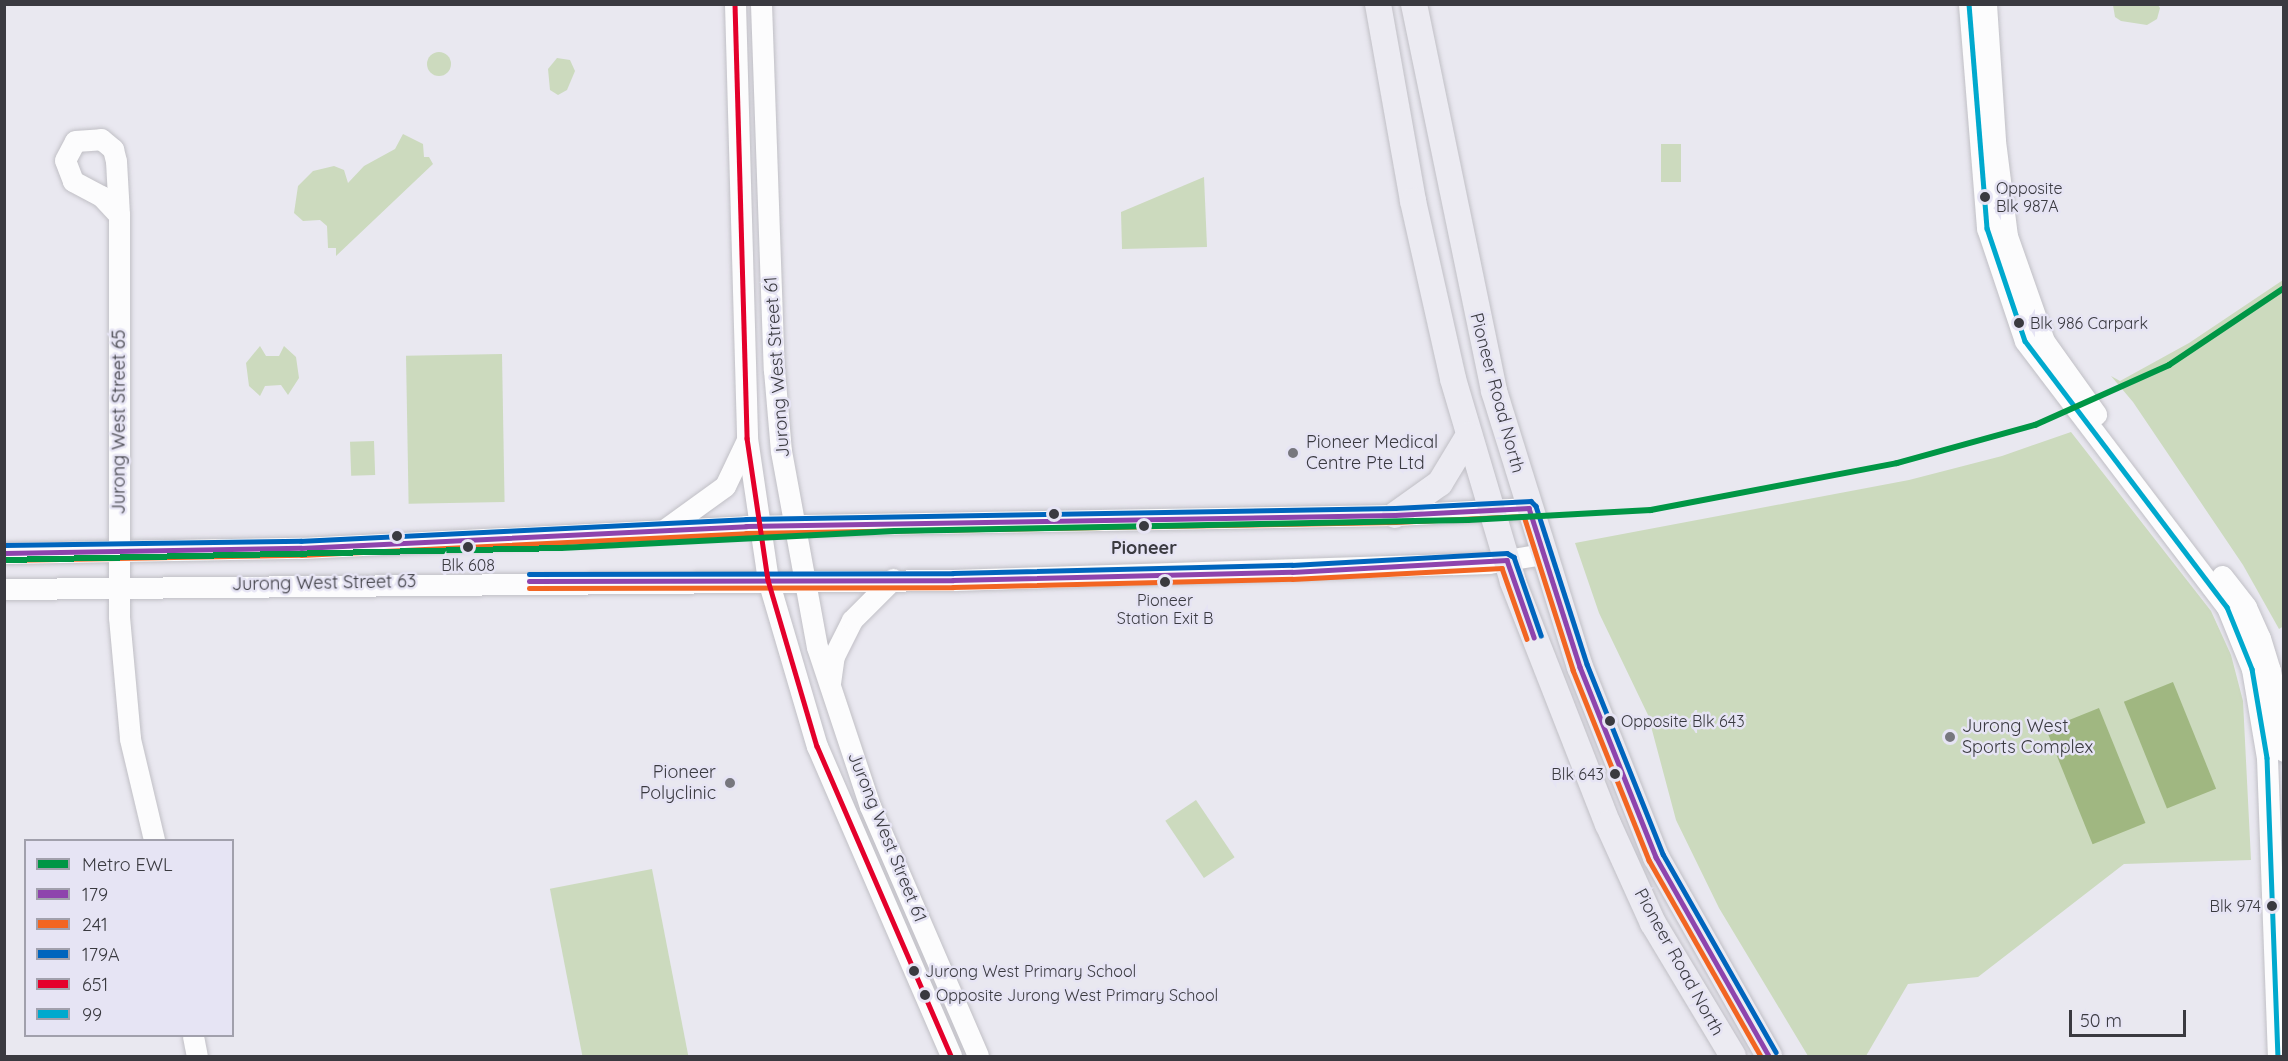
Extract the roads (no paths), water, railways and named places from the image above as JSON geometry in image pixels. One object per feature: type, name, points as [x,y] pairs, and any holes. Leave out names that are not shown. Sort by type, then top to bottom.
[{"type":"main road","name":"Pioneer Road North","points":[[1377,4],[1413,201],[1469,435],[1490,512],[1593,791],[1653,923],[1731,1055]]},
{"type":"main road","name":"Pioneer Road North","points":[[1414,4],[1478,321],[1529,508],[1580,667],[1656,857],[1769,1056]]},
{"type":"main road","points":[[1395,515],[1440,483],[1469,435]]},
{"type":"street","name":"Jurong West Street 61","points":[[735,4],[747,438],[758,528],[768,580],[817,746],[951,1056]]},
{"type":"street","name":"Jurong West Street 61","points":[[761,4],[774,370],[781,451],[805,580],[829,687],[870,806],[978,1056]]},
{"type":"street","points":[[1969,4],[1987,228],[2025,341],[2227,607],[2278,737]]},
{"type":"street","points":[[1986,4],[1995,141],[2007,236],[2044,341],[2246,607],[2271,670],[2278,737],[2278,1056]]},
{"type":"street","name":"Jurong West Street 65","points":[[118,215],[119,587],[130,739],[154,839]]},
{"type":"street","points":[[661,532],[698,509],[725,486],[747,438]]},
{"type":"street","name":"Jurong West Street 63","points":[[4,553],[118,549],[301,548],[796,526],[1395,515],[1490,512],[1529,508]]},
{"type":"street","name":"Jurong West Street 63","points":[[4,589],[1292,572],[1507,560],[1543,554]]},
{"type":"street","points":[[829,687],[834,656],[852,621],[893,579]]},
{"type":"street","points":[[193,1037],[197,1056]]},
{"type":"metro line","name":"EWL","points":[[4,560],[561,548],[895,531],[1468,520],[1651,510],[1897,463],[2035,425],[2169,365],[2284,288]]},
{"type":"place","name":"Opposite Blk 987A","points":[[1985,197]]},
{"type":"place","name":"Blk 986 Carpark","points":[[2019,323]]},
{"type":"place","name":"Pioneer Medical Centre Pte Ltd","points":[[1293,453]]},
{"type":"place","name":"Pioneer","points":[[1144,526]]},
{"type":"place","name":"Blk 608","points":[[468,547]]},
{"type":"place","name":"Pioneer Station Exit B","points":[[1165,582]]},
{"type":"place","name":"Opposite Blk 643","points":[[1610,721]]},
{"type":"place","name":"Jurong West Sports Complex","points":[[1950,737]]},
{"type":"place","name":"Blk 643","points":[[1615,774]]},
{"type":"place","name":"Pioneer Polyclinic","points":[[730,783]]},
{"type":"place","name":"Blk 974","points":[[2272,906]]},
{"type":"place","name":"Jurong West Primary School","points":[[914,971]]},
{"type":"place","name":"Opposite Jurong West Primary School","points":[[925,995]]}]
